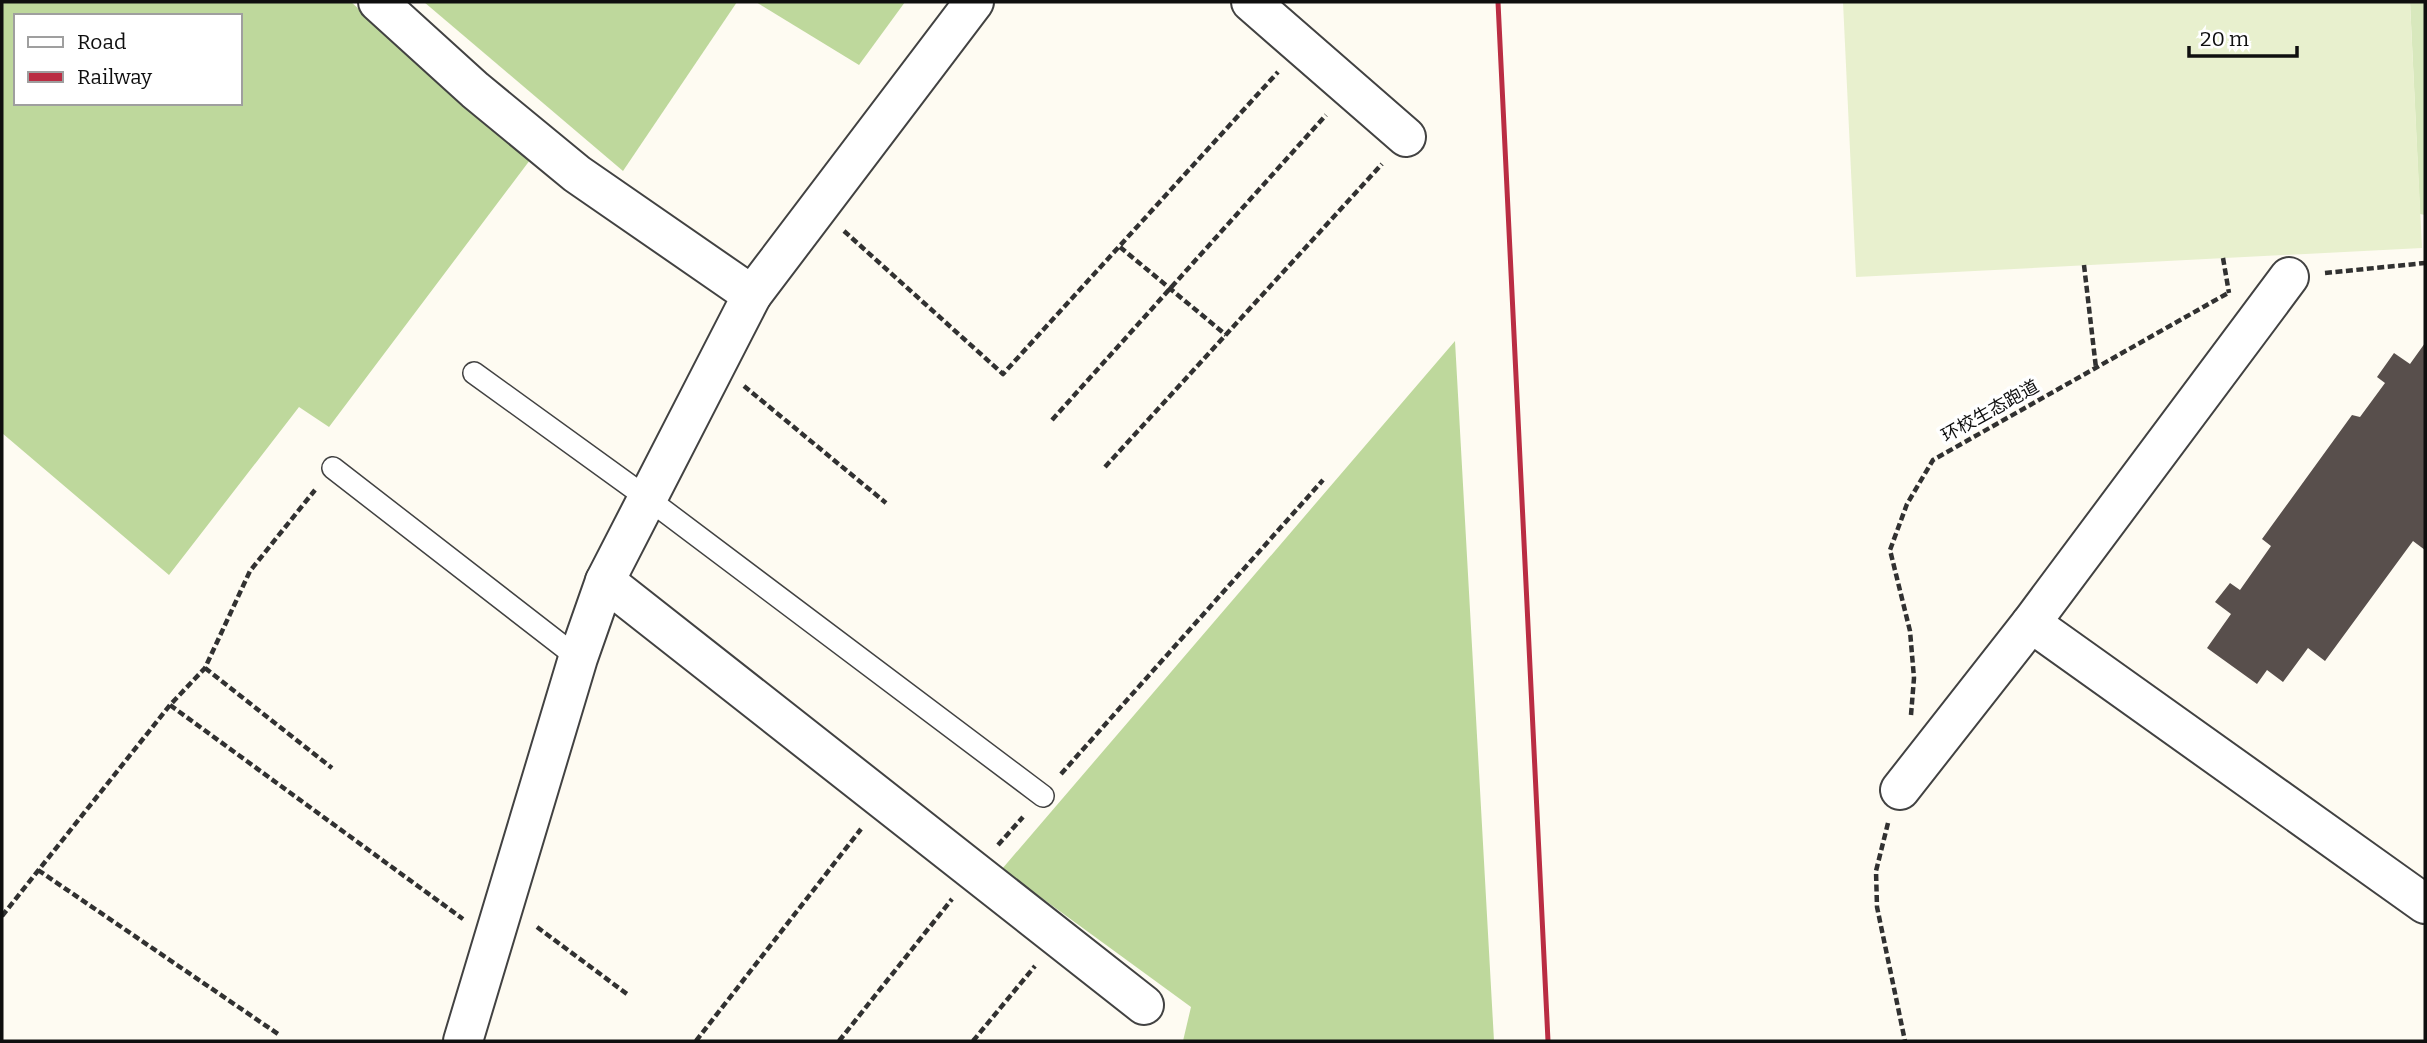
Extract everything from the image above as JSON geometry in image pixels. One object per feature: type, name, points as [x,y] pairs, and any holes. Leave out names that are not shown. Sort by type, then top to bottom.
[{"type":"street","points":[[378,2],[475,89],[577,174],[752,295]]},
{"type":"street","points":[[463,1041],[578,657],[605,581],[752,295],[974,2]]},
{"type":"street","points":[[1251,2],[1406,137]]},
{"type":"street","points":[[1900,790],[2031,623],[2290,277]]},
{"type":"street","points":[[605,581],[1144,1005]]},
{"type":"street","points":[[2031,623],[2425,904]]},
{"type":"lane","points":[[474,373],[647,498],[1043,796]]},
{"type":"lane","points":[[333,468],[578,657]]},
{"type":"path","points":[[818,207],[1003,374],[1302,46]]},
{"type":"path","points":[[1052,420],[1350,88]]},
{"type":"path","points":[[1105,467],[1406,137]]},
{"type":"path","points":[[1120,247],[1226,335]]},
{"type":"path","points":[[2223,258],[2229,293]]},
{"type":"path","name":"环校生态跑道","points":[[1911,716],[1914,678],[1910,631],[1890,550],[1907,503],[1933,460],[2239,287],[2290,277],[2425,263]]},
{"type":"path","points":[[2084,265],[2096,368]]},
{"type":"path","points":[[716,364],[886,503]]},
{"type":"path","points":[[2,916],[170,705],[205,668],[250,571],[333,468]]},
{"type":"path","points":[[839,1041],[974,871],[1323,480]]},
{"type":"path","points":[[205,668],[332,768]]},
{"type":"path","points":[[170,705],[494,942]]},
{"type":"path","points":[[1900,790],[1885,833],[1876,871],[1877,907],[1905,1041]]},
{"type":"path","points":[[696,1041],[883,800]]},
{"type":"path","points":[[38,870],[278,1034]]},
{"type":"path","points":[[506,903],[627,994]]},
{"type":"path","points":[[973,1041],[1058,937]]},
{"type":"green space","points":[[2,2],[351,2],[530,160],[329,427],[299,407],[169,575],[2,433]]},
{"type":"green space","points":[[424,2],[737,2],[623,171]]},
{"type":"green space","points":[[756,2],[905,2],[859,65]]},
{"type":"green space","points":[[1843,2],[2410,2],[2422,248],[1856,277]]},
{"type":"green space","points":[[2410,2],[2425,2],[2425,215],[2420,214]]},
{"type":"green space","points":[[1455,341],[1494,1041],[1183,1041],[1191,1007],[1002,869]]},
{"type":"building","points":[[2425,343],[2425,550],[2413,541],[2325,661],[2308,648],[2283,682],[2267,670],[2257,684],[2207,648],[2231,614],[2215,602],[2230,583],[2240,590],[2271,546],[2262,539],[2352,415],[2360,417],[2385,383],[2377,377],[2394,353],[2410,364]]},
{"type":"railway","points":[[1498,2],[1548,1041]]}]
